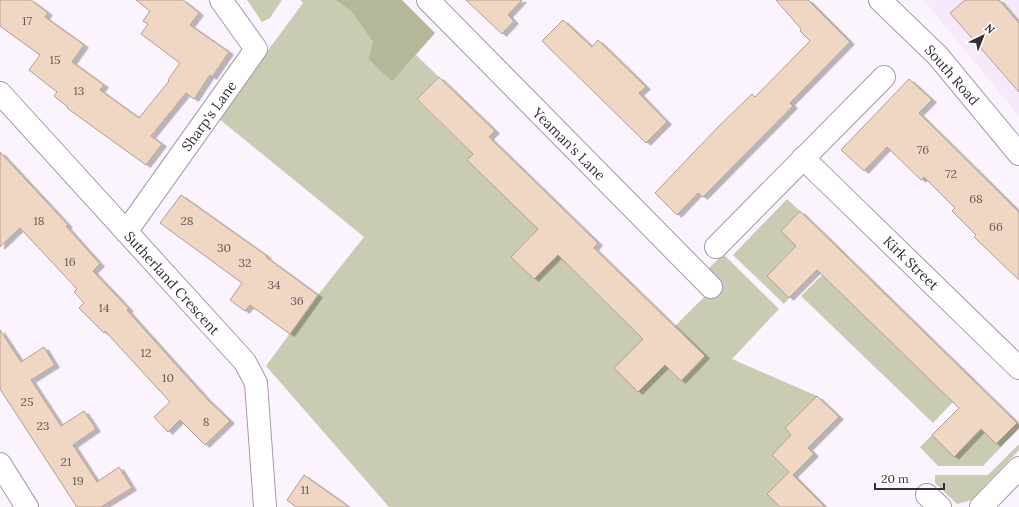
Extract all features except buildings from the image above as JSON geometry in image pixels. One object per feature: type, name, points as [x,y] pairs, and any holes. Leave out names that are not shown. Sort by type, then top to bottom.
[{"type":"street","name":"Sharp's Lane","points":[[126,232],[256,49],[221,0]]},
{"type":"street","name":"Yeaman's Lane","points":[[428,0],[711,287]]},
{"type":"street","name":"South Road","points":[[880,0],[938,56],[1019,154]]},
{"type":"street","points":[[716,247],[884,77]]},
{"type":"street","name":"Sutherland Crescent","points":[[0,93],[244,362],[256,383],[265,507]]},
{"type":"street","name":"Kirk Street","points":[[803,158],[1019,368]]},
{"type":"street","points":[[0,464],[27,507]]},
{"type":"street","points":[[981,507],[1019,468]]},
{"type":"shaded area","points":[[923,0],[1019,0],[1019,116],[924,1]]},
{"type":"green space","points":[[247,0],[282,0],[270,18],[262,22]]},
{"type":"green space","points":[[300,0],[335,0],[351,11],[373,42],[368,59],[392,82],[416,55],[439,77],[417,100],[473,154],[467,160],[538,229],[511,257],[534,279],[562,251],[577,265],[573,270],[643,339],[614,368],[638,392],[665,365],[681,381],[705,356],[675,326],[720,281],[708,269],[723,254],[779,309],[732,359],[817,396],[785,428],[791,435],[772,455],[789,472],[767,494],[780,507],[389,507],[266,366],[318,295],[364,237],[218,118],[303,3]]},
{"type":"green space","points":[[335,0],[402,0],[435,33],[392,82],[368,59],[373,42],[351,11]]},
{"type":"green space","points":[[787,199],[800,211],[781,231],[802,252],[791,251],[767,276],[789,298],[784,304],[733,255]]},
{"type":"green space","points":[[822,275],[953,402],[933,423],[801,296]]},
{"type":"green space","points":[[1017,423],[1019,428],[983,466],[938,466],[920,447],[932,435],[954,457],[975,424],[996,444]]},
{"type":"green space","points":[[1019,444],[1019,450],[972,500],[957,504],[935,483],[935,475],[988,475]]}]
